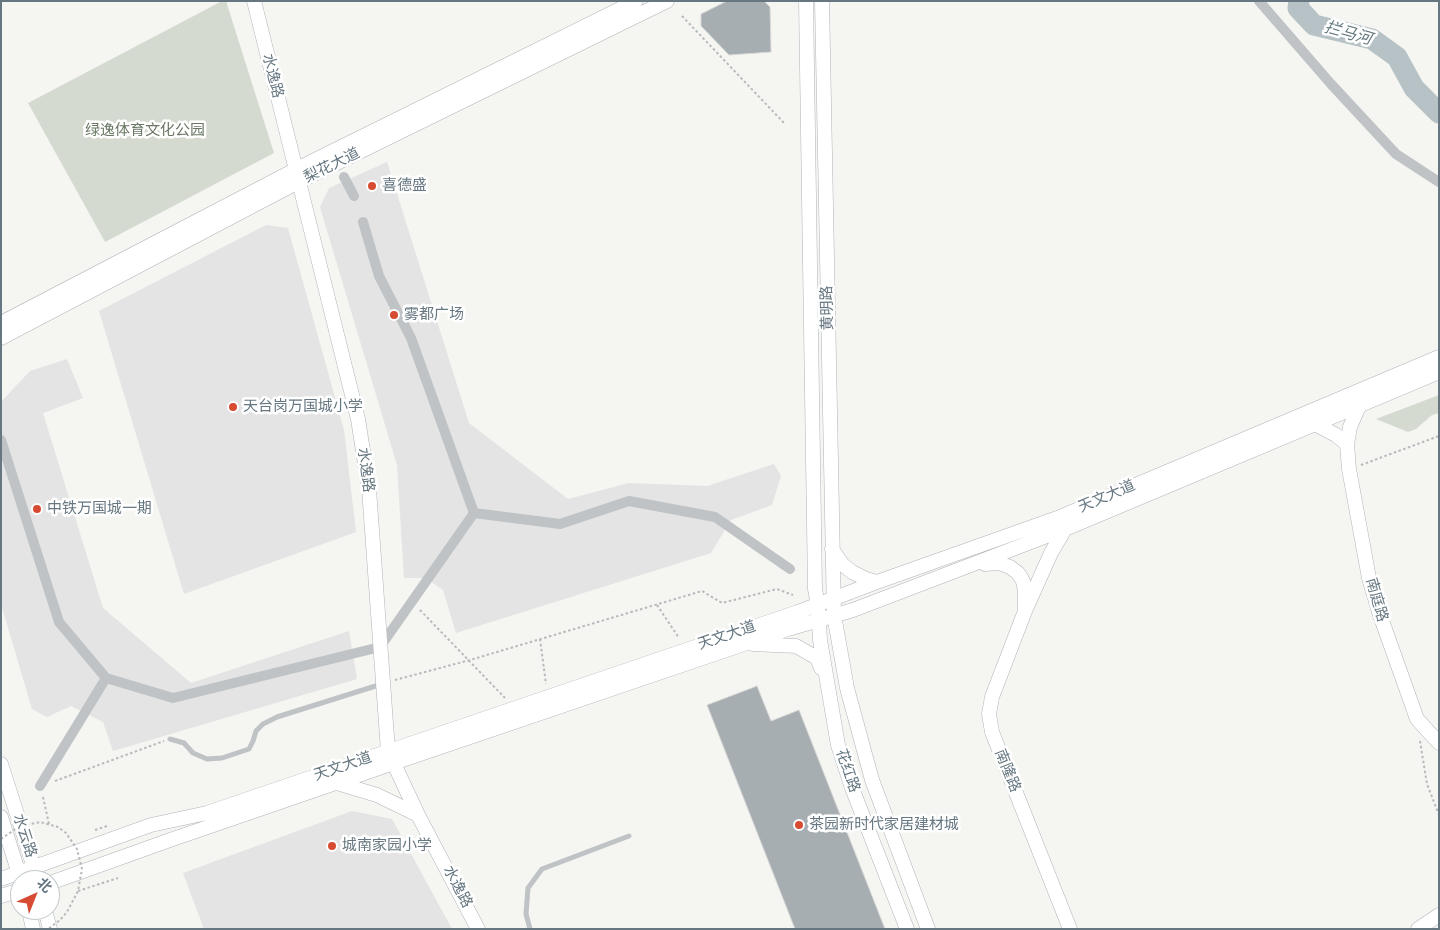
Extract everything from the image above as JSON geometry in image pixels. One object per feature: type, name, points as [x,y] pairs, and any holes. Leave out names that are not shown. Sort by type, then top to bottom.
[{"type":"main road","name":"水逸路","points":[[254,1],[358,420],[369,490],[380,647],[391,757],[418,815],[478,929]]},
{"type":"main road","name":"梨花大道","points":[[1,323],[297,176],[636,1]]},
{"type":"main road","name":"梨花大道","points":[[1,338],[297,176],[667,1]]},
{"type":"main road","name":"黄明路","points":[[822,1],[834,615]]},
{"type":"main road","name":"黄明路","points":[[805,3],[815,577],[819,612]]},
{"type":"main road","name":"天文大道","points":[[45,870],[151,825],[207,813],[391,757],[748,643],[819,612],[834,599],[1060,517],[1439,357]]},
{"type":"main road","name":"天文大道","points":[[60,879],[337,783],[391,757],[819,612],[834,615],[853,610],[1064,530],[1439,372]]},
{"type":"main road","name":"南庭路","points":[[1358,406],[1350,428],[1347,444],[1349,469],[1369,578],[1416,719],[1439,742]]},
{"type":"main road","points":[[1315,424],[1336,435],[1347,444]]},
{"type":"main road","name":"南隆路","points":[[1064,530],[1051,553],[1025,611],[992,697],[989,714],[992,732],[1070,929]]},
{"type":"main road","points":[[832,549],[842,564],[852,572],[877,582]]},
{"type":"main road","points":[[974,564],[999,563],[1010,567],[1018,573],[1026,591],[1025,611]]},
{"type":"main road","name":"花红路","points":[[819,612],[820,640],[838,745],[852,788],[907,929]]},
{"type":"main road","name":"花红路","points":[[834,615],[847,688],[872,780],[928,929]]},
{"type":"main road","points":[[748,643],[796,646],[801,648],[817,658],[826,680]]},
{"type":"main road","points":[[852,788],[848,767],[851,759],[860,760],[872,780]]},
{"type":"main road","name":"水云路","points":[[1,764],[35,870]]},
{"type":"main road","points":[[337,783],[377,795],[418,815]]},
{"type":"main road","name":"水云路","points":[[1,817],[18,870]]},
{"type":"main road","points":[[1418,929],[1439,915]]},
{"type":"street","points":[[1259,1],[1331,84],[1396,154],[1439,182]]},
{"type":"street","points":[[344,177],[354,196]]},
{"type":"street","points":[[363,222],[379,276],[412,338],[474,513]]},
{"type":"street","points":[[1,440],[59,622],[106,678],[173,698],[380,647],[474,513]]},
{"type":"street","points":[[474,513],[560,524],[630,502],[715,517],[790,569]]},
{"type":"street","points":[[40,786],[106,678]]},
{"type":"lane","points":[[170,738],[184,743],[193,753],[207,759],[222,758],[249,749],[256,731],[263,724],[278,717],[383,683]]},
{"type":"lane","points":[[530,929],[526,914],[528,888],[542,869],[629,836]]},
{"type":"path","points":[[682,16],[785,124]]},
{"type":"path","points":[[1349,469],[1439,436]]},
{"type":"path","points":[[383,683],[470,660],[702,591],[722,603],[777,590],[793,595]]},
{"type":"path","points":[[412,601],[507,699]]},
{"type":"path","points":[[657,605],[678,638]]},
{"type":"path","points":[[540,639],[546,685]]},
{"type":"path","points":[[1416,719],[1427,784],[1439,815]]},
{"type":"path","points":[[50,824],[40,786],[170,738]]},
{"type":"path","points":[[1,839],[10,832],[30,823],[50,824],[66,833],[77,849],[82,869],[78,891],[67,912],[49,929]]},
{"type":"path","points":[[78,891],[118,878]]},
{"type":"shaded area","name":"雾都广场","points":[[387,162],[469,423],[568,499],[629,483],[707,486],[774,464],[781,476],[772,505],[731,520],[711,553],[456,633],[443,590],[426,578],[404,578],[397,465],[320,207],[329,188]]},
{"type":"shaded area","name":"天台岗万国城小学","points":[[266,225],[288,228],[344,430],[356,532],[184,594],[99,311]]},
{"type":"shaded area","name":"中铁万国城一期","points":[[67,359],[83,398],[43,413],[103,608],[191,683],[349,631],[357,679],[113,751],[103,722],[71,706],[47,717],[32,709],[1,604],[1,402],[30,371]]},
{"type":"shaded area","name":"城南家园小学","points":[[352,811],[392,819],[452,929],[204,929],[183,873]]},
{"type":"green space","name":"绿逸体育文化公园","points":[[222,1],[226,1],[274,153],[105,242],[28,103]]},
{"type":"green space","points":[[1439,395],[1439,413],[1432,415],[1416,429],[1408,432],[1376,419]]},
{"type":"building","points":[[727,1],[764,1],[770,7],[771,52],[729,55],[701,26],[701,14]]},
{"type":"building","name":"茶园新时代家居建材城","points":[[757,686],[771,721],[799,710],[885,929],[795,929],[707,705]]},
{"type":"waterway","name":"拦马河","points":[[1299,1],[1298,8],[1314,25],[1372,39],[1397,57],[1414,88],[1439,113]]},
{"type":"place","name":"喜德盛","points":[[372,186]]},
{"type":"place","name":"雾都广场","points":[[394,315]]},
{"type":"place","name":"天台岗万国城小学","points":[[233,407]]},
{"type":"place","name":"中铁万国城一期","points":[[37,509]]},
{"type":"place","name":"茶园新时代家居建材城","points":[[799,825]]},
{"type":"place","name":"城南家园小学","points":[[332,846]]}]
